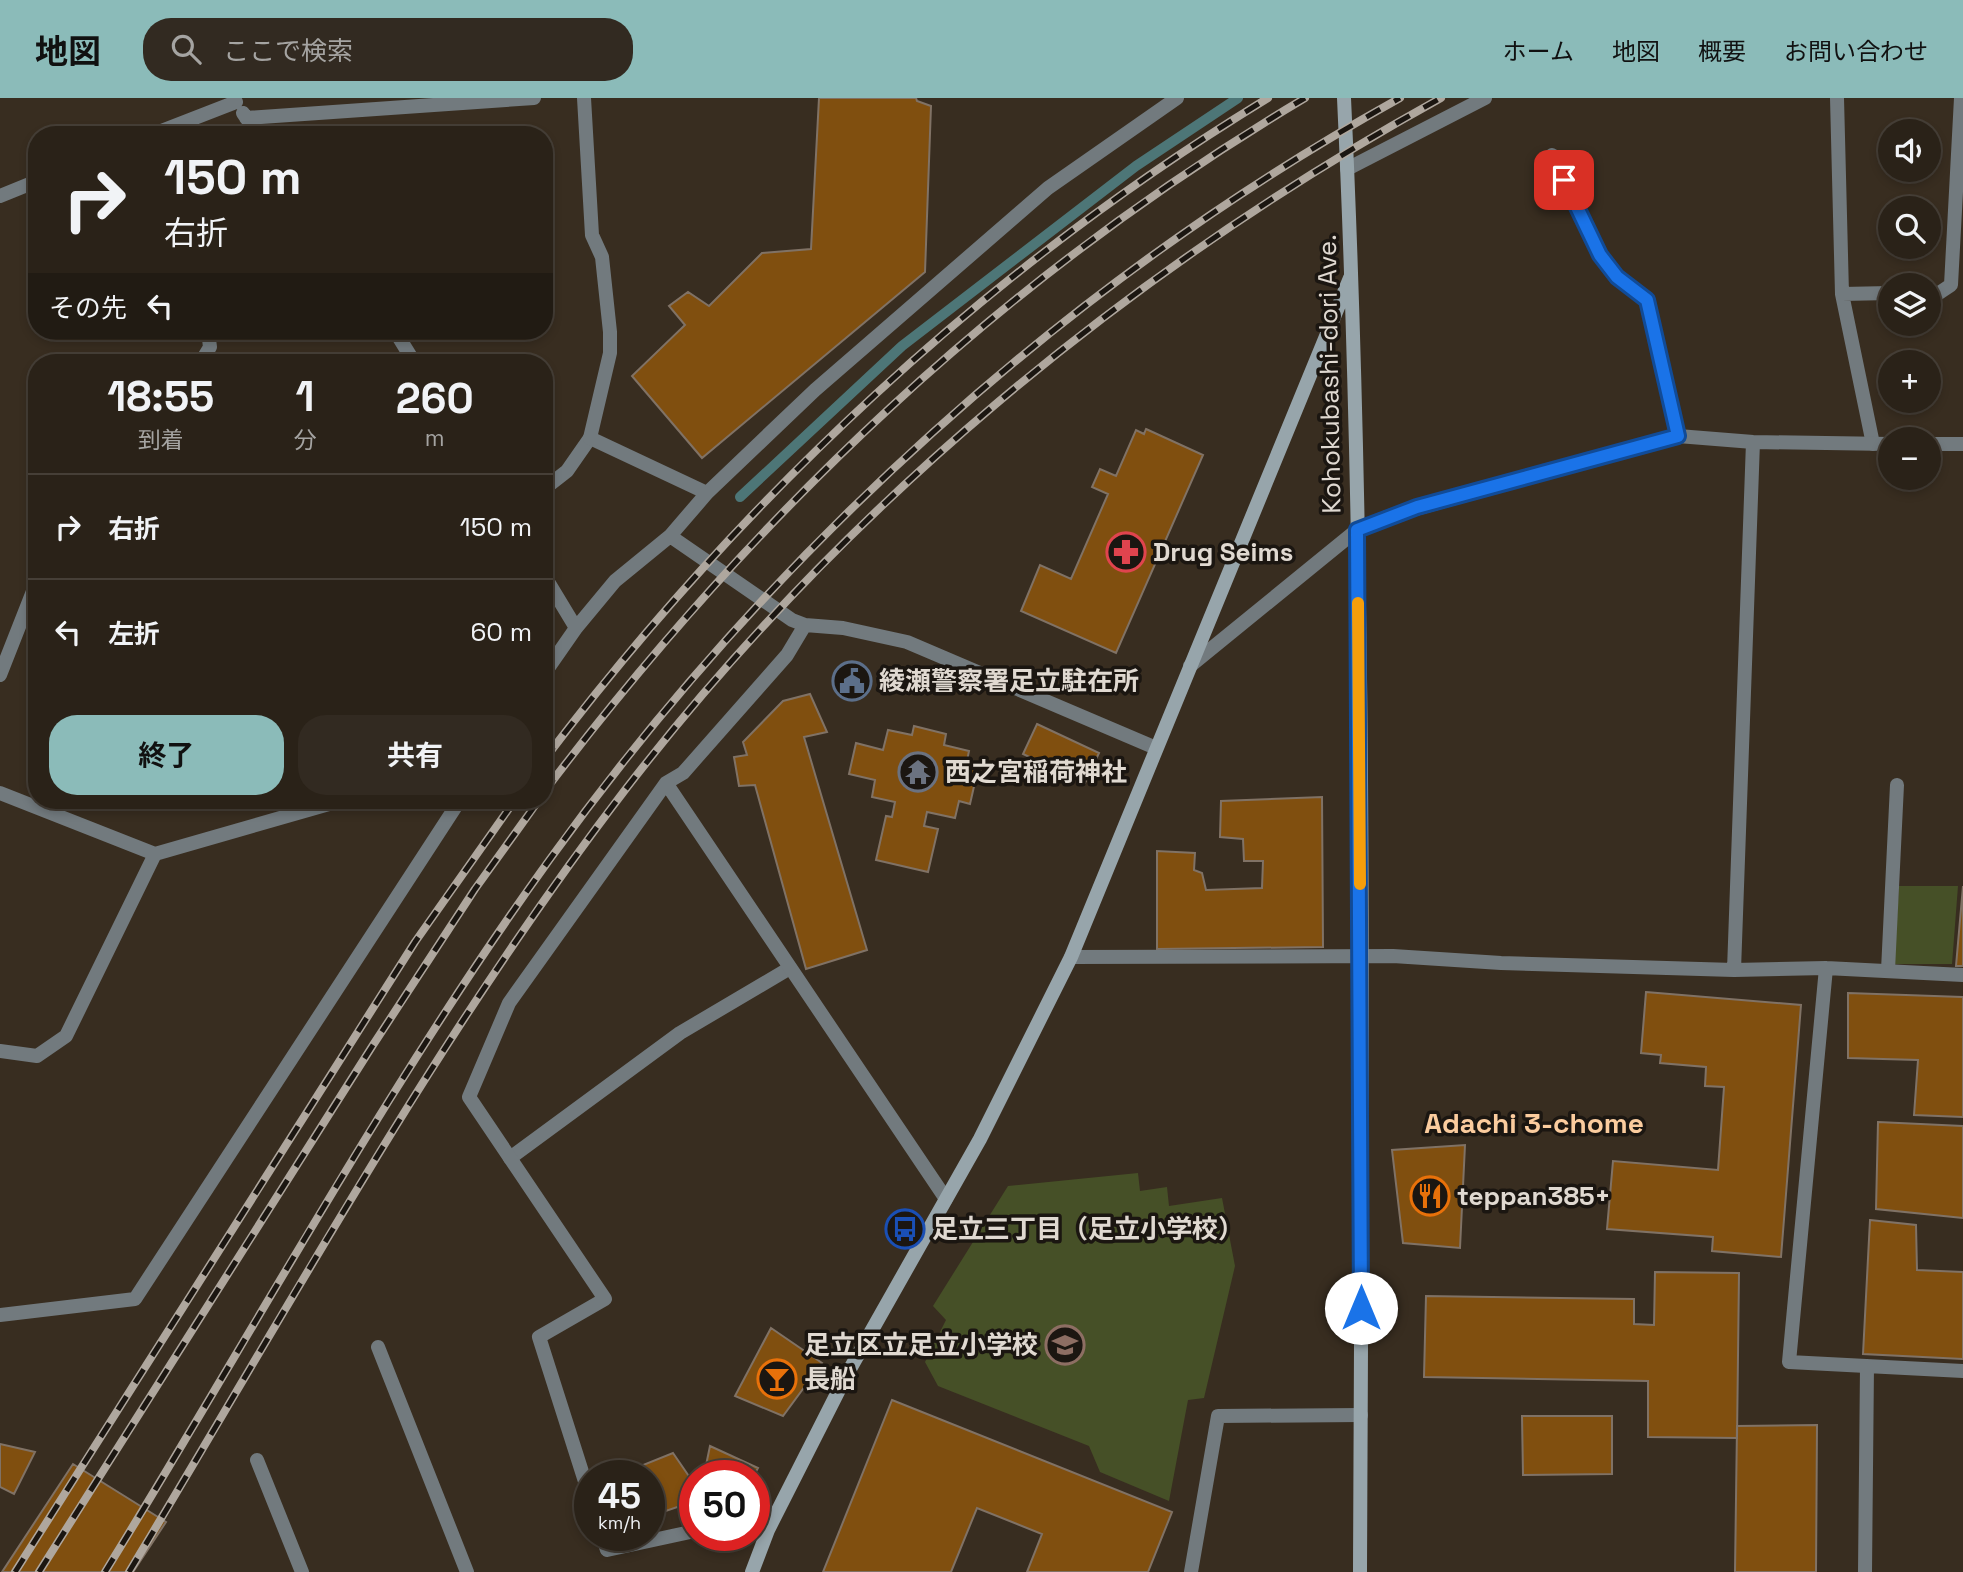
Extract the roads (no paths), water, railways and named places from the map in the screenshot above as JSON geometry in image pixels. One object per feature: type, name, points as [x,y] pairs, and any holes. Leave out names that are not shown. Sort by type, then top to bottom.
[{"type":"main road","name":"Kohokubashi-dori Ave.","points":[[1344,98],[1353,271],[1362,956],[1360,1572]]},
{"type":"main road","points":[[770,1513],[980,1139],[1071,957],[1353,271]]},
{"type":"main road","points":[[752,1572],[756,1551]]},
{"type":"street","points":[[246,118],[431,102],[534,98]]},
{"type":"street","points":[[553,482],[566,471],[590,438],[610,354],[602,257],[592,235],[584,98]]},
{"type":"street","points":[[553,661],[615,581],[670,536],[707,493],[815,390],[1048,188],[1177,98]]},
{"type":"street","points":[[1347,169],[1485,98]]},
{"type":"street","points":[[1837,98],[1842,294],[1873,444]]},
{"type":"street","points":[[1941,292],[1951,285],[1961,98]]},
{"type":"street","points":[[188,126],[235,100],[252,126]]},
{"type":"street","points":[[1552,155],[1600,255],[1617,277],[1647,300],[1678,436]]},
{"type":"street","points":[[0,196],[28,185]]},
{"type":"street","points":[[1842,294],[1878,293]]},
{"type":"street","points":[[1188,667],[1357,530],[1417,507],[1678,436],[1754,442],[1878,444]]},
{"type":"street","points":[[590,438],[707,493]]},
{"type":"street","points":[[1734,970],[1754,442]]},
{"type":"street","points":[[1941,444],[1963,444]]},
{"type":"street","points":[[670,536],[792,621],[805,625],[843,628],[907,642],[1156,748]]},
{"type":"street","points":[[553,590],[576,628]]},
{"type":"street","points":[[0,675],[28,605]]},
{"type":"street","points":[[578,1460],[539,1337],[605,1299],[469,1097],[509,1003],[666,783],[683,773],[787,655],[805,625]]},
{"type":"street","points":[[666,783],[946,1199]]},
{"type":"street","points":[[1888,970],[1897,785]]},
{"type":"street","points":[[0,793],[28,804]]},
{"type":"street","points":[[41,809],[155,854],[312,809]]},
{"type":"street","points":[[0,1315],[135,1299],[454,809]]},
{"type":"street","points":[[0,1051],[37,1056],[65,1036],[155,854]]},
{"type":"street","points":[[1071,957],[1362,956],[1734,970],[1826,968],[1963,975]]},
{"type":"street","points":[[510,1158],[680,1033],[790,968]]},
{"type":"street","points":[[1826,968],[1789,1362],[1963,1371]]},
{"type":"street","points":[[378,1347],[467,1572]]},
{"type":"street","points":[[1864,1572],[1867,1366]]},
{"type":"street","points":[[1191,1572],[1218,1416],[1361,1415]]},
{"type":"street","points":[[257,1460],[302,1572]]},
{"type":"waterway","points":[[740,497],[902,346],[1136,166],[1238,98]]},
{"type":"railway","points":[[553,749],[620,663],[701,570],[786,480],[875,395],[968,314],[1064,237],[1164,165],[1268,98]]},
{"type":"railway","points":[[553,781],[625,689],[710,591],[798,497],[890,407],[987,323],[1088,243],[1194,168],[1305,98]]},
{"type":"railway","points":[[105,1572],[321,1211],[490,945],[550,859],[637,745],[730,635],[829,531],[933,432],[1043,339],[1157,252],[1276,171],[1400,98]]},
{"type":"railway","points":[[129,1572],[427,1076],[556,883],[625,790],[710,686],[801,586],[897,492],[998,402],[1103,318],[1212,239],[1325,166],[1441,98]]},
{"type":"railway","points":[[15,1572],[415,942],[509,809]]},
{"type":"railway","points":[[39,1572],[373,1045],[475,889],[533,809]]},
{"type":"place","name":"Drug Seims","points":[[1126,552]]},
{"type":"place","name":"綾瀬警察署足立駐在所","points":[[852,681]]},
{"type":"place","name":"西之宮稲荷神社","points":[[918,772]]},
{"type":"place","name":"teppan385+","points":[[1430,1196]]},
{"type":"place","name":"足立三丁目（足立小学校）","points":[[905,1229]]},
{"type":"place","name":"足立区立足立小学校","points":[[1065,1345]]},
{"type":"place","name":"長船","points":[[777,1379]]},
{"type":"district","name":"Adachi 3-chome","points":[[1534,1123]]}]
